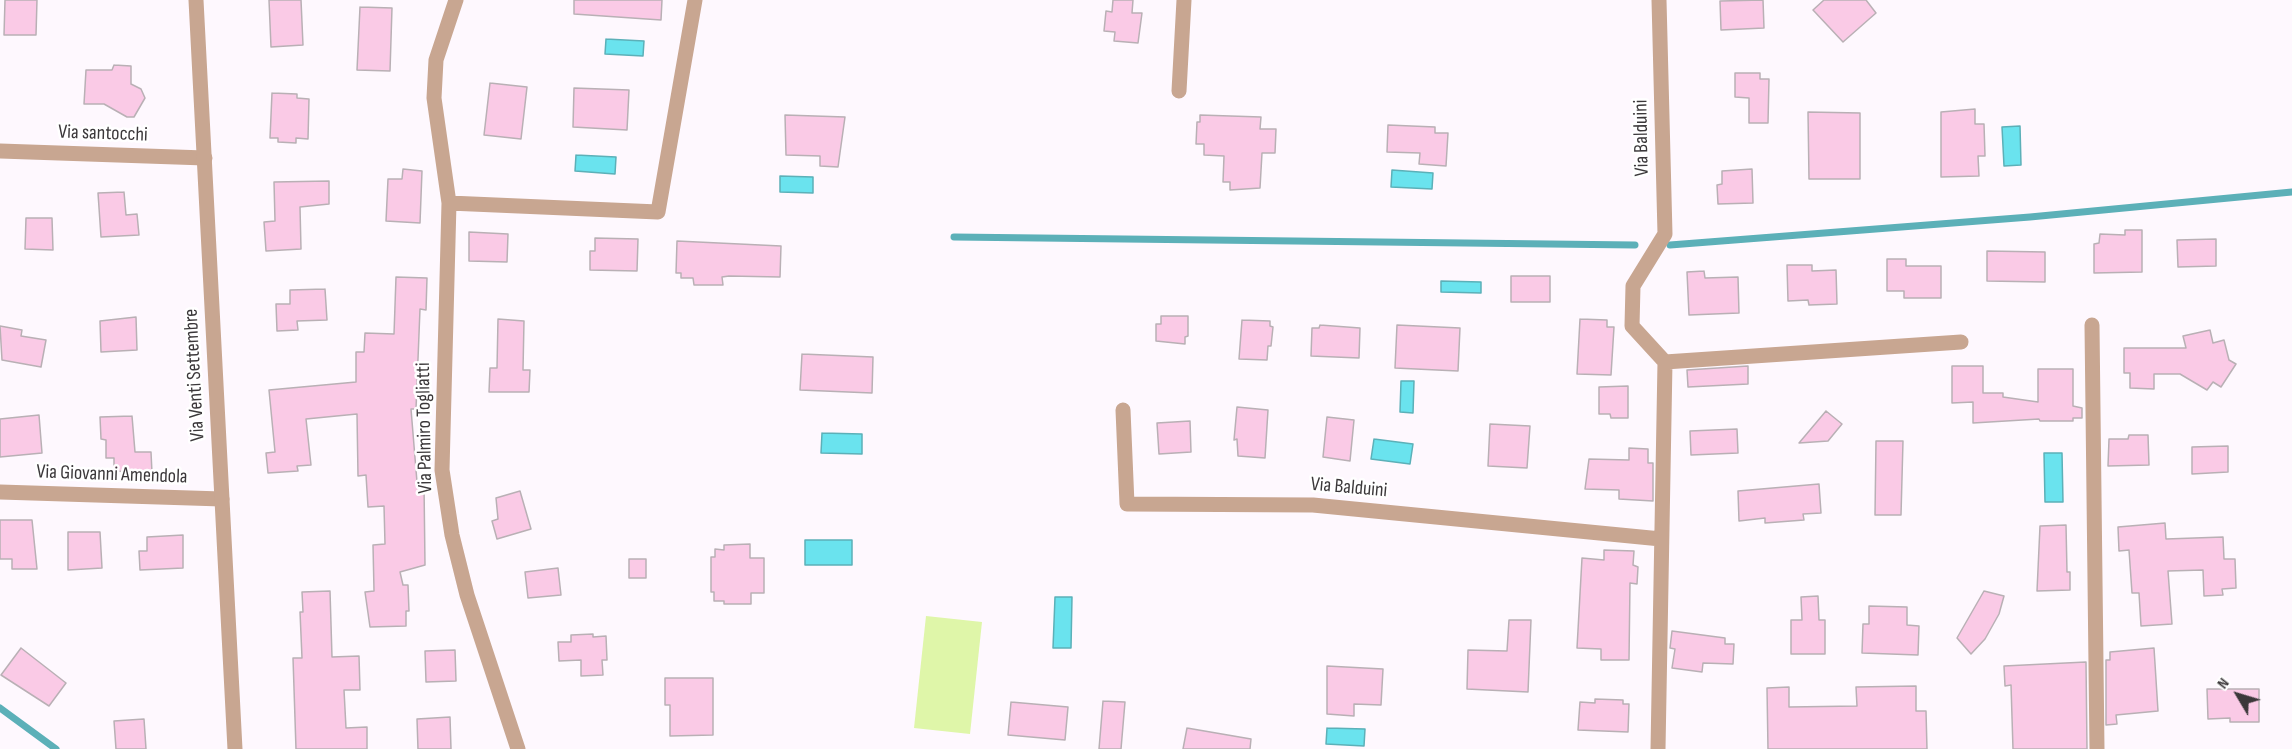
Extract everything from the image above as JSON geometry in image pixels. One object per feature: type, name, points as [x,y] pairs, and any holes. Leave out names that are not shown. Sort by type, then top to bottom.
[{"type":"street","name":"Via Venti Settembre","points":[[196,0],[235,749]]},
{"type":"street","name":"Via Palmiro Togliatti","points":[[456,0],[436,60],[434,98],[449,203],[442,470],[452,535],[467,595],[518,749]]},
{"type":"street","points":[[449,203],[658,212],[695,0]]},
{"type":"street","points":[[1179,91],[1184,0]]},
{"type":"street","name":"Via Balduini","points":[[1659,0],[1665,234],[1633,286],[1632,326],[1665,362]]},
{"type":"street","name":"Via santocchi","points":[[0,151],[206,158]]},
{"type":"street","points":[[2092,325],[2097,749]]},
{"type":"street","points":[[1658,749],[1665,362],[1961,342]]},
{"type":"street","name":"Via Balduini","points":[[1124,410],[1127,504],[1313,505],[1661,539]]},
{"type":"street","name":"Via Giovanni Amendola","points":[[0,492],[222,499]]},
{"type":"green space","points":[[926,616],[982,622],[970,734],[914,728]]},
{"type":"water","points":[[606,39],[644,41],[643,56],[605,54]]},
{"type":"water","points":[[2020,126],[2021,165],[2004,166],[2002,127]]},
{"type":"water","points":[[576,155],[616,157],[615,174],[575,171]]},
{"type":"water","points":[[1392,170],[1433,173],[1432,189],[1391,187]]},
{"type":"water","points":[[780,176],[813,177],[813,193],[780,192]]},
{"type":"water","points":[[1441,281],[1481,282],[1481,293],[1441,292]]},
{"type":"water","points":[[1401,381],[1414,381],[1413,413],[1400,412]]},
{"type":"water","points":[[822,433],[862,434],[862,454],[821,453]]},
{"type":"water","points":[[1374,439],[1413,444],[1410,464],[1371,459]]},
{"type":"water","points":[[2044,453],[2062,453],[2063,502],[2045,502]]},
{"type":"water","points":[[805,540],[852,540],[852,565],[805,565]]},
{"type":"water","points":[[1055,597],[1072,597],[1071,648],[1053,648]]},
{"type":"water","points":[[1327,728],[1365,729],[1364,746],[1326,744]]},
{"type":"building","points":[[5,0],[37,0],[36,35],[4,35]]},
{"type":"building","points":[[269,0],[301,0],[303,45],[271,47]]},
{"type":"building","points":[[574,0],[662,0],[661,20],[574,14]]},
{"type":"building","points":[[1113,0],[1133,0],[1132,13],[1142,13],[1138,43],[1114,41],[1115,32],[1104,31],[1106,11],[1112,12]]},
{"type":"building","points":[[1763,0],[1764,28],[1721,30],[1720,1]]},
{"type":"building","points":[[1824,0],[1866,0],[1876,13],[1843,42],[1813,10]]},
{"type":"building","points":[[360,7],[392,8],[390,71],[357,70]]},
{"type":"building","points":[[114,65],[131,66],[131,84],[141,89],[145,98],[134,117],[127,117],[104,104],[84,104],[86,70],[112,70]]},
{"type":"building","points":[[1735,73],[1760,73],[1760,79],[1769,79],[1768,123],[1749,123],[1749,98],[1735,97]]},
{"type":"building","points":[[490,83],[527,87],[521,139],[484,135]]},
{"type":"building","points":[[574,88],[629,90],[627,130],[573,127]]},
{"type":"building","points":[[272,93],[297,94],[297,98],[309,99],[308,139],[296,138],[296,143],[278,142],[278,138],[270,138]]},
{"type":"building","points":[[1975,109],[1975,124],[1984,124],[1985,156],[1978,156],[1979,176],[1941,177],[1941,112]]},
{"type":"building","points":[[1808,112],[1860,113],[1860,179],[1809,179]]},
{"type":"building","points":[[785,115],[845,117],[838,167],[820,166],[820,156],[786,155]]},
{"type":"building","points":[[1200,115],[1261,117],[1260,129],[1276,129],[1275,153],[1262,153],[1260,188],[1230,190],[1230,182],[1223,182],[1224,156],[1204,155],[1204,144],[1196,144],[1197,122],[1200,122]]},
{"type":"building","points":[[1388,125],[1435,127],[1435,133],[1448,133],[1446,166],[1419,164],[1420,153],[1387,152]]},
{"type":"building","points":[[403,169],[422,171],[420,223],[386,221],[388,179],[402,179]]},
{"type":"building","points":[[1752,169],[1753,203],[1718,204],[1717,185],[1722,184],[1722,171]]},
{"type":"building","points":[[329,181],[329,204],[300,207],[301,249],[266,251],[264,222],[275,221],[274,182]]},
{"type":"building","points":[[124,192],[126,215],[137,214],[139,235],[101,237],[98,193]]},
{"type":"building","points":[[26,218],[52,218],[53,250],[25,249]]},
{"type":"building","points":[[2125,230],[2142,230],[2142,272],[2094,273],[2094,244],[2099,243],[2100,234],[2125,235]]},
{"type":"building","points":[[469,232],[508,234],[507,262],[469,261]]},
{"type":"building","points":[[595,238],[638,239],[637,271],[590,270],[590,251],[595,251]]},
{"type":"building","points":[[2216,239],[2216,266],[2178,267],[2177,240]]},
{"type":"building","points":[[677,241],[781,246],[780,277],[729,276],[722,277],[723,285],[694,285],[693,278],[681,278],[681,273],[676,273]]},
{"type":"building","points":[[1987,251],[2045,252],[2045,282],[1987,281]]},
{"type":"building","points":[[1887,259],[1906,259],[1906,266],[1941,266],[1941,298],[1904,298],[1904,291],[1887,291]]},
{"type":"building","points":[[1787,265],[1812,265],[1812,271],[1836,270],[1837,304],[1809,305],[1808,300],[1788,301]]},
{"type":"building","points":[[1704,271],[1705,278],[1738,277],[1739,313],[1689,315],[1687,272]]},
{"type":"building","points":[[1511,276],[1550,276],[1550,302],[1511,302]]},
{"type":"building","points":[[396,277],[427,278],[426,310],[420,309],[416,409],[411,409],[417,482],[424,484],[425,565],[400,572],[403,585],[408,585],[409,611],[406,611],[406,626],[370,627],[365,592],[374,591],[373,545],[385,544],[384,506],[368,507],[366,475],[358,476],[357,414],[306,419],[311,465],[297,466],[298,471],[268,473],[266,453],[275,452],[269,390],[356,382],[356,352],[364,352],[365,333],[394,334]]},
{"type":"building","points":[[325,289],[327,320],[297,321],[298,330],[277,331],[276,304],[290,304],[290,290]]},
{"type":"building","points":[[1161,316],[1188,316],[1188,336],[1185,337],[1185,344],[1156,341],[1156,324],[1161,324]]},
{"type":"building","points":[[136,317],[137,350],[101,352],[100,321]]},
{"type":"building","points":[[498,319],[524,321],[523,370],[530,370],[529,392],[489,392],[490,368],[497,368]]},
{"type":"building","points":[[1580,319],[1607,320],[1607,327],[1614,327],[1611,375],[1577,374]]},
{"type":"building","points":[[1242,320],[1270,321],[1270,326],[1273,327],[1267,360],[1239,359]]},
{"type":"building","points":[[1320,325],[1360,328],[1359,358],[1311,356],[1312,328],[1319,328]]},
{"type":"building","points":[[1397,325],[1460,328],[1458,371],[1395,368]]},
{"type":"building","points":[[0,326],[22,330],[21,336],[46,340],[41,367],[2,360]]},
{"type":"building","points":[[2210,330],[2213,343],[2224,340],[2229,360],[2236,364],[2221,387],[2213,382],[2207,390],[2180,374],[2154,374],[2154,389],[2130,388],[2130,373],[2124,373],[2124,348],[2186,348],[2183,336]]},
{"type":"building","points":[[802,354],[873,357],[872,393],[800,390]]},
{"type":"building","points":[[1748,366],[1748,384],[1688,387],[1687,370]]},
{"type":"building","points":[[1952,366],[1983,366],[1983,393],[2003,393],[2003,397],[2038,402],[2038,369],[2073,369],[2073,406],[2082,408],[2082,418],[2073,418],[2073,421],[2040,421],[2039,419],[1973,423],[1973,402],[1952,403]]},
{"type":"building","points":[[1628,386],[1628,418],[1611,418],[1610,414],[1599,414],[1599,387]]},
{"type":"building","points":[[1237,407],[1268,410],[1265,458],[1238,456],[1237,439],[1234,440]]},
{"type":"building","points":[[1826,411],[1842,424],[1828,441],[1799,443]]},
{"type":"building","points":[[39,415],[42,453],[0,457],[0,419]]},
{"type":"building","points":[[132,416],[135,452],[151,452],[152,473],[114,471],[114,458],[106,458],[106,440],[101,439],[100,417]]},
{"type":"building","points":[[1327,417],[1354,420],[1350,461],[1323,457]]},
{"type":"building","points":[[1190,421],[1191,452],[1159,454],[1157,423]]},
{"type":"building","points":[[1490,424],[1530,426],[1527,468],[1488,466]]},
{"type":"building","points":[[1737,429],[1738,453],[1691,455],[1690,431]]},
{"type":"building","points":[[2129,435],[2148,435],[2149,465],[2108,466],[2109,439],[2128,439]]},
{"type":"building","points":[[1876,441],[1903,441],[1901,515],[1875,515]]},
{"type":"building","points":[[2228,446],[2228,472],[2192,474],[2192,447]]},
{"type":"building","points":[[1629,448],[1648,449],[1648,463],[1653,463],[1653,501],[1619,499],[1619,490],[1585,489],[1589,459],[1629,460]]},
{"type":"building","points":[[1819,484],[1821,513],[1803,514],[1804,520],[1765,523],[1765,518],[1739,521],[1738,491]]},
{"type":"building","points":[[520,491],[531,529],[497,539],[492,521],[498,519],[496,498]]},
{"type":"building","points":[[0,520],[32,520],[37,569],[12,569],[12,559],[0,559]]},
{"type":"building","points":[[2165,523],[2166,539],[2223,537],[2224,559],[2235,559],[2236,588],[2222,589],[2223,595],[2204,596],[2203,570],[2168,571],[2172,624],[2141,626],[2139,593],[2132,593],[2129,550],[2119,551],[2118,527]]},
{"type":"building","points":[[2066,525],[2067,572],[2070,572],[2070,590],[2037,591],[2040,526]]},
{"type":"building","points":[[68,532],[100,532],[102,568],[68,570]]},
{"type":"building","points":[[183,535],[183,568],[140,570],[139,551],[147,551],[147,537]]},
{"type":"building","points":[[750,544],[750,558],[764,558],[764,593],[751,593],[751,604],[724,604],[724,601],[714,601],[714,592],[711,592],[711,557],[715,557],[715,549],[724,550],[724,545]]},
{"type":"building","points":[[1604,550],[1634,551],[1633,565],[1638,567],[1637,584],[1630,583],[1629,660],[1601,660],[1601,649],[1577,648],[1582,558],[1604,560]]},
{"type":"building","points":[[629,559],[646,559],[646,578],[629,578]]},
{"type":"building","points":[[558,568],[561,595],[528,598],[525,572]]},
{"type":"building","points":[[330,591],[332,657],[359,656],[360,690],[344,690],[346,728],[367,727],[367,749],[296,749],[293,658],[302,658],[300,612],[303,612],[302,592]]},
{"type":"building","points":[[1984,591],[2004,596],[1999,614],[1985,639],[1971,654],[1957,638]]},
{"type":"building","points":[[1818,596],[1819,620],[1825,620],[1825,654],[1791,654],[1791,620],[1802,620],[1801,597]]},
{"type":"building","points":[[1869,606],[1907,607],[1907,625],[1919,626],[1918,655],[1862,653],[1863,624],[1869,624]]},
{"type":"building","points":[[1509,620],[1531,620],[1528,692],[1467,689],[1468,650],[1507,651]]},
{"type":"building","points":[[1672,631],[1725,638],[1725,644],[1734,644],[1733,664],[1703,663],[1702,672],[1672,668],[1675,649],[1670,648]]},
{"type":"building","points":[[593,634],[593,637],[606,636],[607,660],[602,660],[603,675],[581,676],[581,660],[559,661],[558,642],[571,642],[571,635]]},
{"type":"building","points":[[21,648],[66,683],[49,706],[1,675]]},
{"type":"building","points":[[2154,648],[2158,711],[2116,715],[2117,724],[2106,725],[2106,660],[2110,660],[2110,652]]},
{"type":"building","points":[[455,650],[456,681],[426,682],[425,651]]},
{"type":"building","points":[[2086,662],[2087,749],[2013,749],[2011,685],[2005,686],[2004,666]]},
{"type":"building","points":[[1327,666],[1383,669],[1381,705],[1354,704],[1354,716],[1327,714]]},
{"type":"building","points":[[665,678],[713,678],[713,735],[670,736],[670,705],[665,705]]},
{"type":"building","points":[[1916,686],[1916,711],[1926,711],[1927,749],[1768,749],[1767,688],[1789,687],[1789,707],[1857,706],[1856,687]]},
{"type":"building","points":[[2207,689],[2259,689],[2259,722],[2230,722],[2230,718],[2208,719]]},
{"type":"building","points":[[1595,699],[1623,700],[1623,704],[1629,704],[1628,732],[1578,730],[1580,702],[1595,703]]},
{"type":"building","points":[[1103,701],[1125,702],[1121,749],[1099,749]]},
{"type":"building","points":[[1011,702],[1068,707],[1065,740],[1008,735]]},
{"type":"building","points":[[450,717],[451,749],[418,749],[417,719]]},
{"type":"building","points":[[144,719],[146,749],[116,749],[114,721]]},
{"type":"building","points":[[1187,728],[1251,739],[1250,749],[1183,749]]},
{"type":"waterway","points":[[1670,245],[2030,217],[2292,192]]},
{"type":"waterway","points":[[954,237],[1635,245]]},
{"type":"waterway","points":[[0,708],[56,749]]}]
